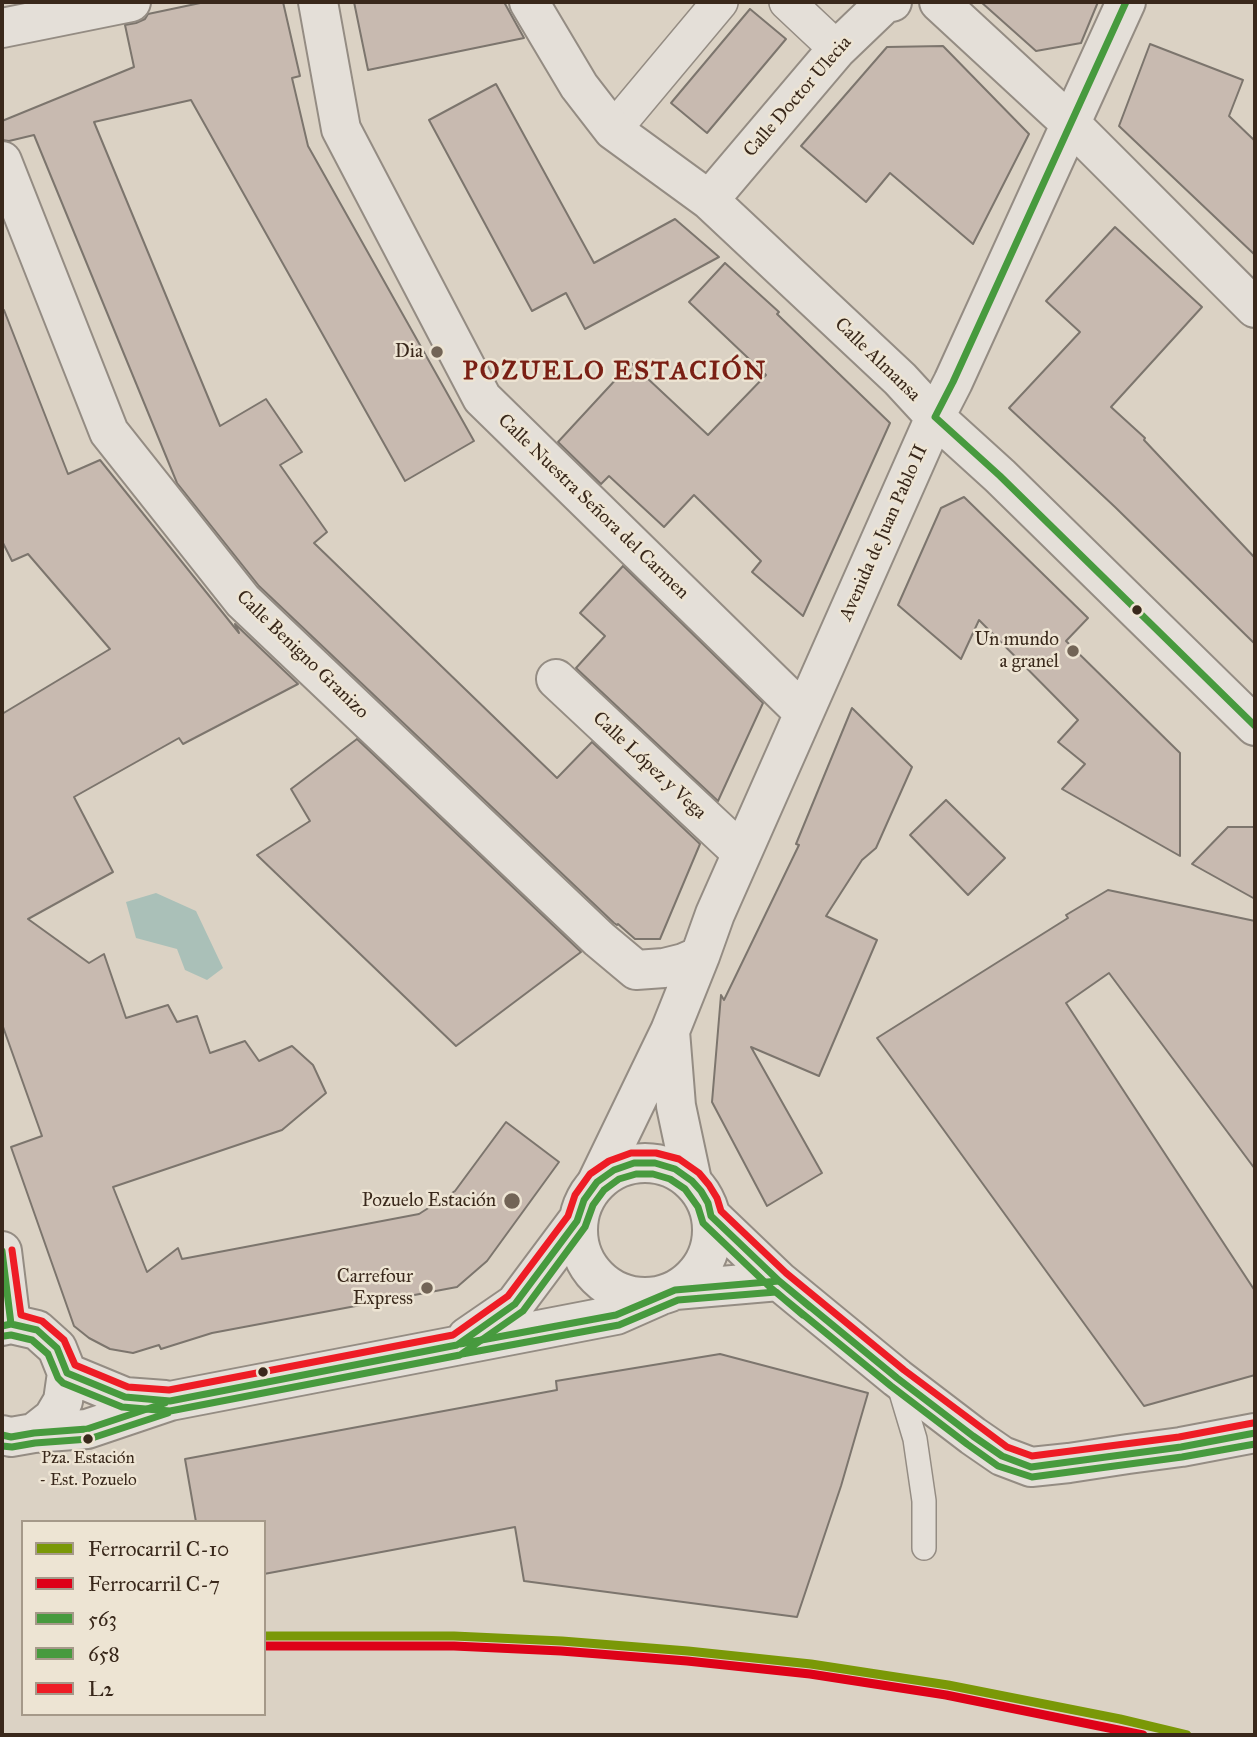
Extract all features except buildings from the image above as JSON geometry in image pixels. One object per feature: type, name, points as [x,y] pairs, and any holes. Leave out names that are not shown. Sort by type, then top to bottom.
[{"type":"street","points":[[2,28],[131,2]]},
{"type":"street","name":"Calle Nuestra Señora del Carmen","points":[[318,2],[341,129],[482,398],[804,713]]},
{"type":"street","name":"Calle Almansa","points":[[529,2],[579,86],[613,130],[709,200],[901,379],[935,417],[1000,476],[1255,726]]},
{"type":"street","points":[[613,130],[720,2]]},
{"type":"street","points":[[787,2],[837,49]]},
{"type":"street","name":"Calle Doctor Ulecia","points":[[709,200],[837,49],[885,4],[892,2]]},
{"type":"street","points":[[939,2],[1071,124],[1255,308]]},
{"type":"street","name":"Avenida de Juan Pablo II","points":[[597,1182],[670,1031],[715,914],[935,417],[953,383],[1126,2]]},
{"type":"street","name":"Calle Benigno Granizo","points":[[2,161],[109,432],[243,601],[599,939],[636,970],[661,1000],[670,1031]]},
{"type":"street","name":"Calle López y Vega","points":[[556,679],[742,853]]},
{"type":"street","points":[[636,970],[664,968],[700,956]]},
{"type":"street","name":"Avenida de Juan Pablo II","points":[[670,1031],[676,1106],[692,1181]]},
{"type":"street","points":[[18,1434],[87,1429],[170,1401],[616,1315],[667,1293],[693,1278],[706,1260],[712,1238],[708,1203],[692,1181],[675,1169],[655,1163],[634,1163],[614,1170],[597,1182],[584,1200],[578,1222],[578,1243],[585,1263],[598,1280],[617,1292],[637,1297],[667,1293],[779,1281]]},
{"type":"street","points":[[711,1216],[779,1281],[897,1378],[1002,1456],[1031,1467],[1069,1464],[1255,1433]]},
{"type":"street","points":[[457,1345],[515,1304],[578,1222]]},
{"type":"street","points":[[2,1251],[6,1325],[37,1330],[57,1348],[67,1373],[63,1401],[52,1418],[18,1434]]},
{"type":"street","points":[[67,1373],[125,1397],[170,1401]]},
{"type":"lane","points":[[897,1378],[915,1439],[924,1501],[924,1548]]},
{"type":"water","points":[[156,893],[196,911],[223,968],[207,980],[185,970],[177,949],[136,938],[126,902]]},
{"type":"rail line","name":"C-10","points":[[266,1636],[454,1636],[562,1641],[811,1664],[948,1685],[1187,1735]]},
{"type":"rail line","name":"C-7","points":[[266,1646],[454,1646],[687,1661],[810,1674],[946,1695],[1143,1735]]},
{"type":"transit line","points":[[1126,2],[935,417],[1000,476],[1255,726]]},
{"type":"transit line","name":"L2","points":[[12,1250],[21,1315],[42,1321],[64,1340],[75,1365],[128,1387],[169,1390],[453,1335],[508,1296],[568,1216],[575,1195],[590,1174],[609,1161],[631,1153],[656,1153],[679,1159],[699,1173],[717,1198],[721,1211],[786,1273],[904,1370],[1007,1447],[1032,1456],[1179,1437],[1253,1423]]},
{"type":"transit line","name":"563","points":[[2,1326],[11,1324],[37,1330],[57,1348],[67,1373],[125,1397],[170,1401],[457,1345],[515,1304],[577,1221],[584,1200],[597,1182],[614,1170],[634,1163],[655,1163],[675,1169],[692,1181],[708,1203],[711,1216],[779,1281],[897,1378],[1002,1456],[1031,1467],[1181,1447],[1255,1433]]},
{"type":"transit line","name":"658","points":[[4,1336],[32,1340],[48,1354],[58,1378],[63,1383],[122,1407],[170,1411],[460,1355],[523,1311],[585,1227],[593,1205],[604,1190],[619,1179],[636,1174],[653,1174],[670,1179],[685,1189],[698,1207],[703,1223],[772,1289],[891,1386],[998,1466],[1032,1477],[1182,1457],[1255,1444]]},
{"type":"transit line","name":"563","points":[[2,1251],[11,1324]]},
{"type":"transit line","name":"563","points":[[460,1344],[616,1315],[675,1290],[779,1281],[810,1307]]},
{"type":"transit line","name":"658","points":[[462,1354],[619,1325],[678,1300],[776,1292],[803,1315]]},
{"type":"transit line","name":"563","points":[[2,1435],[11,1437],[87,1429],[165,1403]]},
{"type":"transit line","name":"658","points":[[2,1446],[89,1439],[168,1413]]},
{"type":"place","name":"Dia","points":[[437,352]]},
{"type":"place","name":"Un mundo a granel","points":[[1073,651]]},
{"type":"place","name":"Pozuelo Estación","points":[[512,1201]]},
{"type":"place","name":"Carrefour Express","points":[[427,1288]]},
{"type":"place","name":"Pza. Estación - Est. Pozuelo","points":[[88,1439]]},
{"type":"district","name":"POZUELO ESTACIÓN","points":[[615,373]]}]
